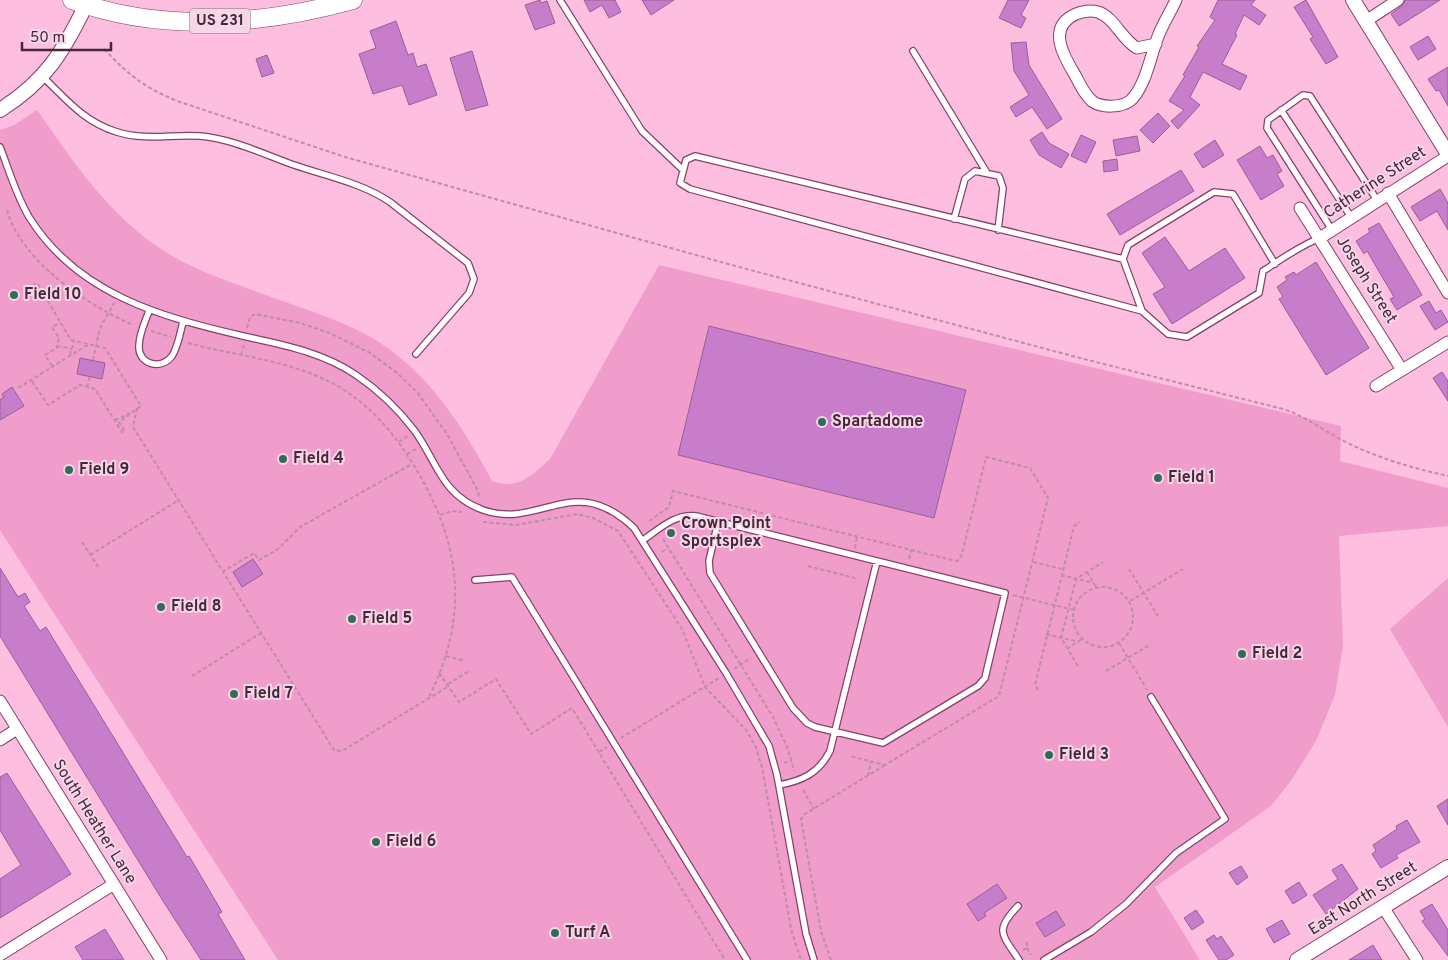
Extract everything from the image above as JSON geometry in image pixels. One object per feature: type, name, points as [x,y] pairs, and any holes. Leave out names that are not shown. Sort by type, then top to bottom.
[{"type":"main road","name":"US 231","points":[[78,2],[170,20],[238,21],[319,10],[353,0]]},
{"type":"street","points":[[1156,44],[1137,48],[1130,44],[1107,18],[1099,13],[1090,11],[1070,17],[1064,24],[1059,40],[1060,50],[1085,94],[1093,102],[1112,106],[1131,101],[1141,84],[1156,44],[1176,0]]},
{"type":"street","points":[[1353,0],[1448,155]]},
{"type":"street","points":[[1366,21],[1398,0]]},
{"type":"street","points":[[0,110],[13,102],[42,76],[64,50],[78,2]]},
{"type":"street","name":"Catherine Street","points":[[1320,238],[1448,155]]},
{"type":"street","points":[[1388,193],[1448,293]]},
{"type":"street","name":"Joseph Street","points":[[1300,208],[1402,370]]},
{"type":"street","points":[[1376,386],[1448,342]]},
{"type":"street","name":"South Heather Lane","points":[[0,701],[161,960]]},
{"type":"street","points":[[0,740],[17,729]]},
{"type":"street","name":"East North Street","points":[[1297,960],[1448,867]]},
{"type":"street","points":[[0,955],[114,884]]},
{"type":"street","points":[[1384,907],[1417,960]]},
{"type":"lane","points":[[560,0],[642,131],[683,170]]},
{"type":"lane","points":[[913,51],[987,173]]},
{"type":"lane","points":[[42,76],[78,113],[117,132],[160,138],[199,136],[234,142],[378,194],[396,207],[468,263],[474,279],[469,293],[416,354]]},
{"type":"lane","points":[[1332,230],[1267,128],[1268,120],[1303,95],[1310,96],[1377,200]]},
{"type":"lane","points":[[1281,110],[1351,217]]},
{"type":"lane","points":[[0,146],[18,196],[41,234],[68,262],[118,297],[149,311],[183,322],[318,355],[354,374],[387,399],[415,431],[449,488],[481,509],[510,514],[566,502],[591,503],[626,520],[643,540],[763,734],[773,759],[806,934],[814,960]]},
{"type":"lane","points":[[1123,259],[695,156],[686,160],[680,183],[690,189],[1142,311],[1168,334],[1187,337],[1259,292],[1263,271],[1303,244],[1320,238]]},
{"type":"lane","points":[[954,219],[965,179],[975,171],[987,173],[999,176],[1003,188],[998,230]]},
{"type":"lane","points":[[1142,311],[1123,259],[1128,246],[1214,192],[1233,194],[1275,264]]},
{"type":"lane","points":[[149,311],[138,346],[143,359],[151,364],[162,364],[170,358],[183,322]]},
{"type":"lane","points":[[643,540],[683,516],[718,522],[1005,593],[984,678],[978,686],[883,743],[815,727],[802,718],[710,573],[709,561],[718,522]]},
{"type":"lane","points":[[779,786],[805,779],[827,758],[878,561]]},
{"type":"lane","points":[[475,580],[512,577],[747,960]]},
{"type":"lane","points":[[1044,960],[1105,921],[1126,904],[1176,853],[1225,819],[1151,697]]},
{"type":"lane","points":[[1018,906],[1004,920],[1003,936],[1019,960]]},
{"type":"path","points":[[104,48],[138,82],[156,92],[177,101],[346,157],[927,318],[1284,409],[1302,415],[1346,442],[1384,459],[1448,476]]},
{"type":"path","points":[[7,210],[15,231],[38,259],[79,294],[109,313],[138,327]]},
{"type":"path","points":[[26,290],[37,283],[60,323],[74,341],[105,348],[142,406],[119,422],[125,431],[122,432],[95,389],[80,385],[48,405],[31,380]]},
{"type":"path","points":[[93,360],[100,328],[118,297]]},
{"type":"path","points":[[52,366],[45,355],[57,346],[59,338],[52,328],[60,323]]},
{"type":"path","points":[[149,330],[173,338]]},
{"type":"path","points":[[70,355],[74,341]]},
{"type":"path","points":[[183,341],[299,369],[335,384],[376,415],[399,442],[413,463],[440,515],[451,548],[456,588],[454,626],[446,656],[429,697]]},
{"type":"path","points":[[18,388],[89,344]]},
{"type":"path","points":[[241,355],[244,344]]},
{"type":"path","points":[[57,346],[72,349]]},
{"type":"path","points":[[87,387],[90,376]]},
{"type":"path","points":[[137,408],[133,427],[336,752],[342,751],[469,671]]},
{"type":"path","points":[[115,420],[130,413]]},
{"type":"path","points":[[399,442],[409,435]]},
{"type":"path","points":[[407,454],[417,448]]},
{"type":"path","points":[[649,521],[669,507],[673,491],[959,560],[986,457]]},
{"type":"path","points":[[222,572],[254,553],[259,560],[278,549],[300,527],[413,463]]},
{"type":"path","points":[[90,555],[179,500]]},
{"type":"path","points":[[440,515],[452,511],[462,512]]},
{"type":"path","points":[[483,522],[516,524],[568,515],[593,518],[618,531],[642,565],[686,636],[705,687],[729,710],[750,737],[762,767],[791,929],[801,960]]},
{"type":"path","points":[[1038,690],[1035,685],[1046,634],[1074,526],[1080,522]]},
{"type":"path","points":[[663,539],[779,728],[794,774]]},
{"type":"path","points":[[82,542],[99,568]]},
{"type":"path","points":[[662,552],[668,548]]},
{"type":"path","points":[[642,565],[646,562]]},
{"type":"path","points":[[1033,562],[1063,569]]},
{"type":"path","points":[[1078,666],[1062,638],[1069,608],[1076,579],[1103,562]]},
{"type":"path","points":[[808,566],[855,578]]},
{"type":"path","points":[[1130,569],[1158,616]]},
{"type":"path","points":[[1130,601],[1183,569]]},
{"type":"path","points":[[1087,572],[1096,588]]},
{"type":"path","points":[[1061,575],[1094,583]]},
{"type":"path","points":[[1104,586],[1117,589],[1130,601],[1133,610],[1133,624],[1126,636],[1118,643],[1103,647],[1090,644],[1082,639],[1074,623],[1074,610],[1080,597],[1096,588],[1104,586]]},
{"type":"path","points":[[1005,593],[1074,610]]},
{"type":"path","points":[[192,676],[261,633]]},
{"type":"path","points":[[1046,634],[1079,642]]},
{"type":"path","points":[[1068,649],[1082,639]]},
{"type":"path","points":[[1118,643],[1151,697]]},
{"type":"path","points":[[1106,671],[1151,644]]},
{"type":"path","points":[[621,738],[759,653]]},
{"type":"path","points":[[446,656],[465,661]]},
{"type":"path","points":[[439,674],[459,702],[496,678],[530,734],[572,708],[725,960]]},
{"type":"path","points":[[599,752],[609,746]]},
{"type":"path","points":[[784,763],[791,761]]},
{"type":"path","points":[[867,776],[871,761]]},
{"type":"path","points":[[831,960],[821,932],[801,822],[803,816],[885,765]]},
{"type":"path","points":[[803,790],[814,809]]},
{"type":"path","points":[[1027,940],[1027,948],[1031,955]]},
{"type":"path","points":[[1023,950],[1027,948]]},
{"type":"shaded area","name":"Crown Point Sportsplex","points":[[37,110],[65,150],[96,189],[129,224],[148,240],[191,266],[317,313],[369,336],[390,350],[408,365],[441,400],[468,439],[492,481],[501,484],[517,483],[524,480],[550,459],[659,265],[1341,426],[1340,461],[1448,488],[1448,526],[1339,536],[1343,645],[1335,695],[1316,741],[1293,778],[1271,806],[1155,887],[1200,960],[278,960],[0,530],[0,130],[14,125]]},
{"type":"shaded area","points":[[1448,578],[1448,727],[1390,629]]},
{"type":"building","points":[[540,0],[541,3],[547,1],[555,23],[535,30],[525,5]]},
{"type":"building","points":[[584,0],[615,0],[621,12],[609,18],[602,5],[590,12]]},
{"type":"building","points":[[642,0],[674,0],[651,15]]},
{"type":"building","points":[[1008,0],[1029,0],[1021,15],[1026,18],[1021,28],[999,18]]},
{"type":"building","points":[[1218,0],[1255,0],[1251,5],[1266,15],[1259,25],[1244,15],[1235,34],[1237,35],[1222,64],[1247,76],[1240,90],[1203,72],[1190,97],[1200,105],[1178,129],[1171,121],[1184,110],[1169,101],[1185,76],[1183,75],[1199,47],[1197,46],[1215,20],[1210,17]]},
{"type":"building","points":[[1306,0],[1338,57],[1326,64],[1310,39],[1313,37],[1294,7]]},
{"type":"building","points":[[1405,0],[1440,0],[1399,26],[1391,14],[1402,6]]},
{"type":"building","points":[[396,21],[408,55],[413,53],[417,67],[426,64],[437,95],[409,105],[402,85],[373,94],[359,54],[376,48],[370,31]]},
{"type":"building","points":[[1428,36],[1436,49],[1418,60],[1410,47]]},
{"type":"building","points":[[1026,42],[1029,65],[1062,119],[1047,129],[1032,107],[1016,117],[1010,107],[1029,95],[1014,71],[1011,43]]},
{"type":"building","points":[[472,51],[488,105],[466,111],[450,58]]},
{"type":"building","points":[[267,55],[274,73],[262,77],[256,59]]},
{"type":"building","points":[[1448,67],[1448,106],[1439,90],[1436,91],[1428,79]]},
{"type":"building","points":[[1158,113],[1170,126],[1153,143],[1140,130]]},
{"type":"building","points":[[1042,132],[1049,143],[1069,154],[1061,168],[1039,155],[1030,140]]},
{"type":"building","points":[[1081,135],[1096,142],[1086,163],[1071,156]]},
{"type":"building","points":[[1137,136],[1140,151],[1116,156],[1113,140]]},
{"type":"building","points":[[1215,140],[1224,155],[1203,168],[1194,154]]},
{"type":"building","points":[[1260,146],[1267,158],[1273,155],[1282,171],[1277,174],[1284,186],[1261,200],[1237,160]]},
{"type":"building","points":[[1117,159],[1118,170],[1104,172],[1103,161]]},
{"type":"building","points":[[1181,170],[1194,191],[1120,235],[1107,214]]},
{"type":"building","points":[[1440,189],[1448,203],[1448,230],[1437,211],[1420,221],[1411,207]]},
{"type":"building","points":[[1379,223],[1422,295],[1397,310],[1390,299],[1394,297],[1367,251],[1364,254],[1356,241],[1370,232],[1368,229]]},
{"type":"building","points":[[1165,237],[1189,271],[1225,248],[1245,278],[1172,324],[1153,294],[1165,287],[1142,253]]},
{"type":"building","points":[[1316,262],[1369,348],[1326,375],[1279,299],[1283,297],[1277,287],[1287,280],[1285,277],[1294,272],[1296,275]]},
{"type":"building","points":[[1429,301],[1436,313],[1441,310],[1448,322],[1435,330],[1420,306]]},
{"type":"building","name":"Spartadome","points":[[709,326],[966,390],[934,518],[678,455]]},
{"type":"building","points":[[80,358],[105,363],[102,379],[77,374]]},
{"type":"building","points":[[1442,372],[1448,381],[1448,401],[1433,378]]},
{"type":"building","points":[[12,387],[24,406],[0,420],[0,400],[4,397],[2,394]]},
{"type":"building","points":[[253,559],[263,574],[242,587],[233,572]]},
{"type":"building","points":[[0,568],[18,597],[25,593],[30,602],[24,606],[40,631],[46,627],[187,857],[189,856],[222,912],[218,914],[245,960],[201,960],[163,901],[0,636]]},
{"type":"building","points":[[7,773],[71,874],[0,918],[0,879],[21,865],[0,830],[0,777]]},
{"type":"building","points":[[1448,799],[1448,825],[1437,806]]},
{"type":"building","points":[[1407,820],[1420,842],[1396,855],[1398,858],[1381,868],[1372,854],[1376,851],[1373,845],[1397,829],[1396,826]]},
{"type":"building","points":[[1342,864],[1358,889],[1326,914],[1313,895],[1338,879],[1332,870]]},
{"type":"building","points":[[1241,866],[1248,877],[1237,885],[1229,873]]},
{"type":"building","points":[[1299,882],[1307,895],[1293,904],[1285,891]]},
{"type":"building","points":[[997,884],[1007,898],[984,913],[986,916],[978,921],[967,904]]},
{"type":"building","points":[[1432,904],[1448,930],[1448,956],[1422,921],[1425,919],[1420,911]]},
{"type":"building","points":[[1196,910],[1204,922],[1192,930],[1184,918]]},
{"type":"building","points":[[1056,911],[1065,925],[1045,937],[1036,923]]},
{"type":"building","points":[[1282,920],[1290,934],[1274,943],[1266,929]]},
{"type":"building","points":[[105,929],[124,960],[83,960],[75,947]]},
{"type":"building","points":[[1214,935],[1217,939],[1221,936],[1234,955],[1226,960],[1219,960],[1206,940]]},
{"type":"building","points":[[1373,945],[1382,960],[1349,960]]},
{"type":"place","name":"Field 10","points":[[14,295]]},
{"type":"place","name":"Spartadome","points":[[822,422]]},
{"type":"place","name":"Field 4","points":[[283,459]]},
{"type":"place","name":"Field 9","points":[[69,470]]},
{"type":"place","name":"Field 1","points":[[1158,478]]},
{"type":"place","name":"Crown Point Sportsplex","points":[[671,533]]},
{"type":"place","name":"Field 8","points":[[161,607]]},
{"type":"place","name":"Field 5","points":[[352,619]]},
{"type":"place","name":"Field 2","points":[[1242,654]]},
{"type":"place","name":"Field 7","points":[[234,694]]},
{"type":"place","name":"Field 3","points":[[1049,755]]},
{"type":"place","name":"Field 6","points":[[376,842]]},
{"type":"place","name":"Turf A","points":[[555,933]]}]
